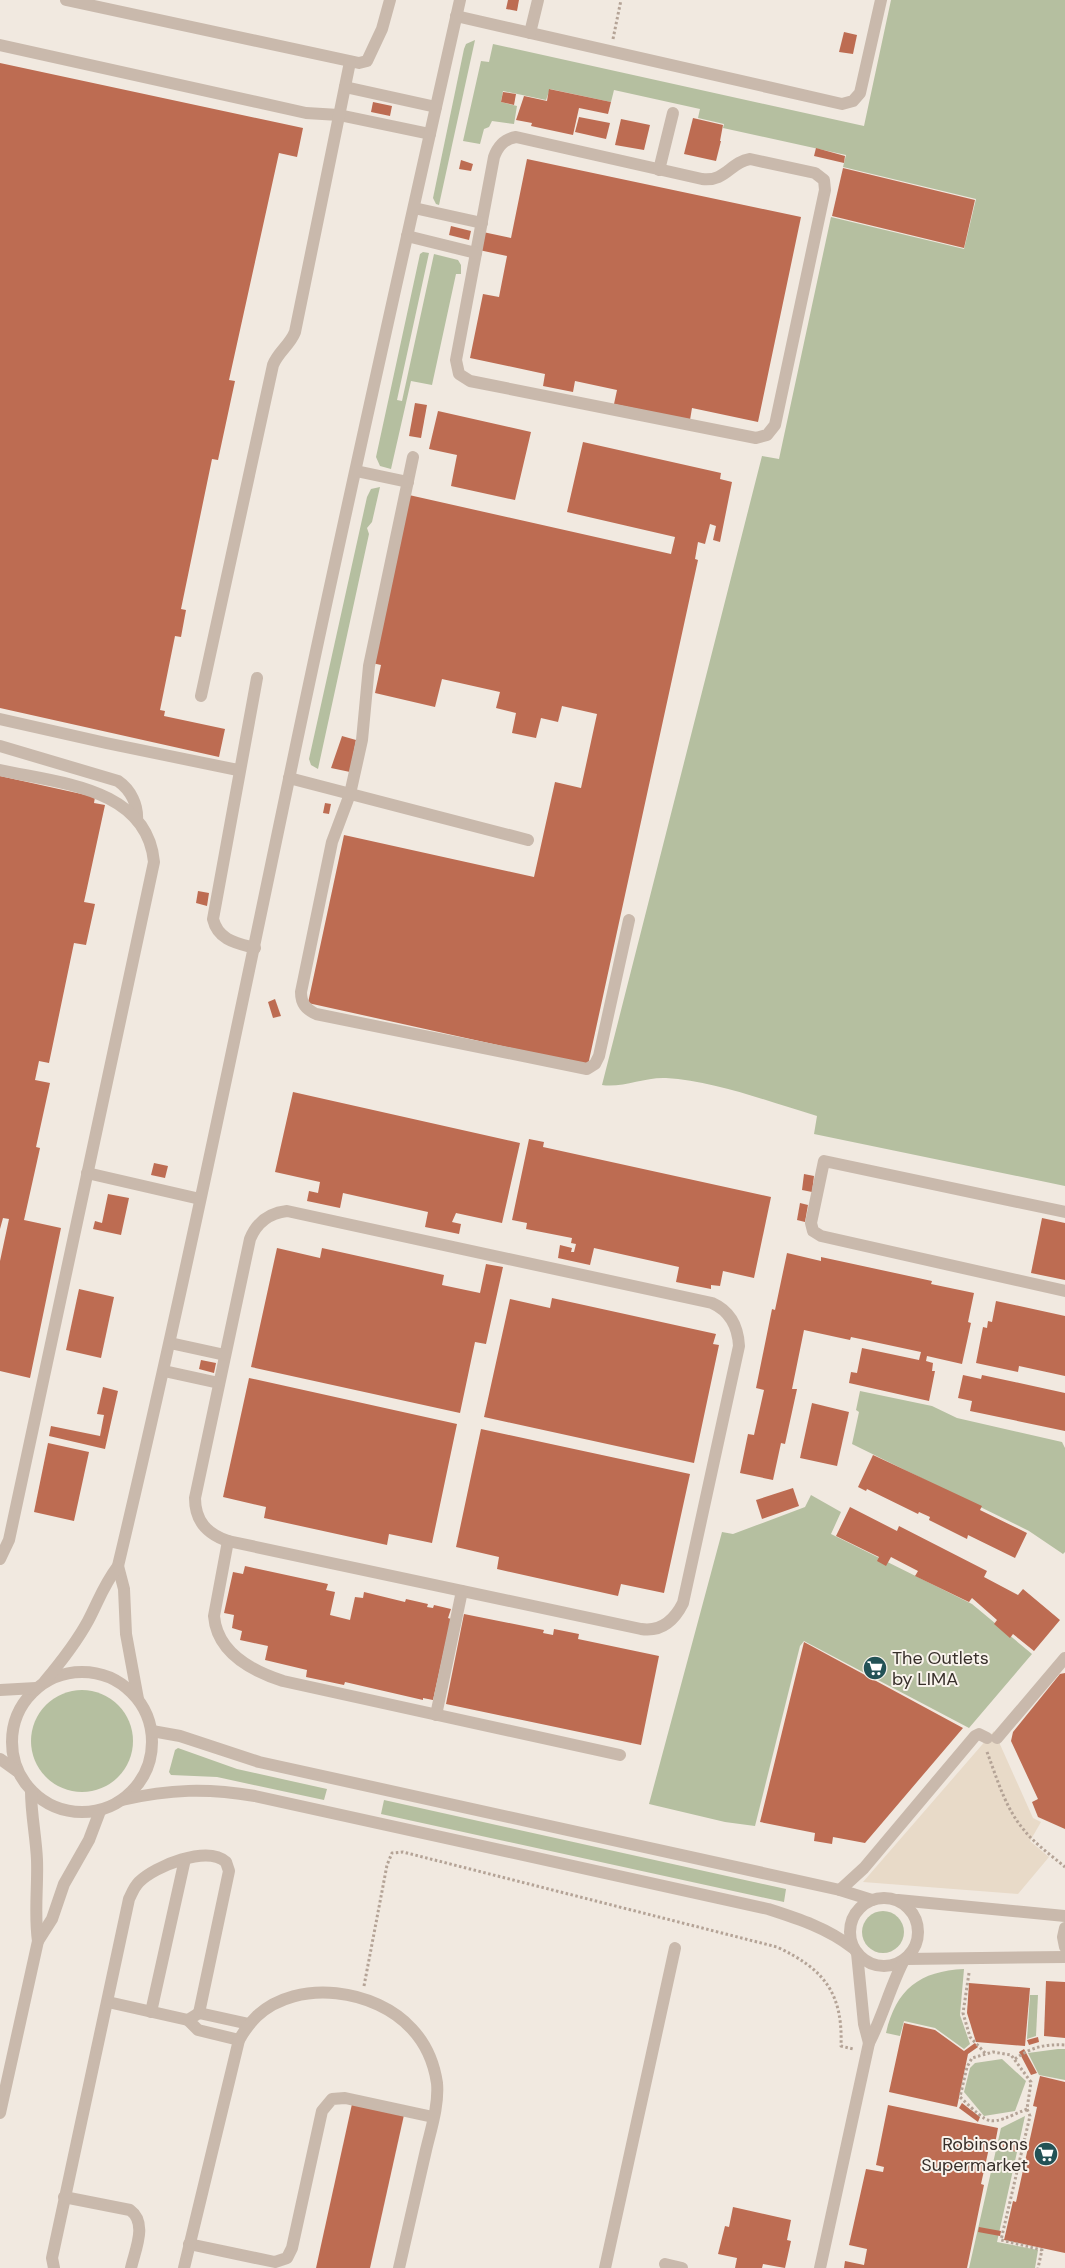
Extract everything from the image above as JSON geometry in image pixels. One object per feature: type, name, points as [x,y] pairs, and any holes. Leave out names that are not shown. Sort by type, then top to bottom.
[{"type":"street","points":[[66,0],[350,62],[363,63],[369,59],[382,29],[390,0]]},
{"type":"street","points":[[460,0],[289,778],[164,1371],[118,1566],[105,1583],[83,1630],[21,1705],[13,1726],[11,1748],[17,1770],[31,1791],[51,1806],[75,1812],[100,1811],[122,1800],[145,1795],[190,1790],[218,1790],[255,1796],[768,1909],[808,1922],[838,1936],[855,1950],[863,1960],[877,1967],[893,1966],[905,1959],[1065,1957]]},
{"type":"street","points":[[530,33],[538,0]]},
{"type":"street","points":[[456,16],[834,103],[848,104],[857,97],[862,87],[881,0]]},
{"type":"street","points":[[0,45],[306,113],[339,115],[430,134]]},
{"type":"street","points":[[201,696],[273,364],[276,357],[289,344],[295,332],[350,62]]},
{"type":"street","points":[[345,87],[436,106]]},
{"type":"street","points":[[659,170],[672,113]]},
{"type":"street","points":[[510,138],[523,138],[659,170],[702,180],[714,180],[725,175],[740,162],[750,159],[815,173],[824,180],[825,190],[774,425],[772,430],[762,437],[756,438],[470,380],[462,377],[456,370],[456,360],[494,157],[500,144],[510,138]]},
{"type":"street","points":[[414,208],[482,223]]},
{"type":"street","points":[[407,236],[476,253]]},
{"type":"street","points":[[413,457],[369,666],[362,740],[350,794],[332,842],[301,998],[306,1008],[316,1014],[587,1069],[595,1064],[599,1056],[629,920]]},
{"type":"street","points":[[356,471],[408,482]]},
{"type":"street","points":[[254,948],[236,944],[224,938],[216,930],[213,919],[238,770],[257,678]]},
{"type":"street","points":[[0,719],[238,770]]},
{"type":"street","points":[[0,746],[118,781],[127,789],[136,805],[137,820]]},
{"type":"street","points":[[0,770],[105,795],[119,804],[137,820],[153,851],[154,862],[9,1540],[0,1560]]},
{"type":"street","points":[[289,778],[528,840]]},
{"type":"street","points":[[1065,1212],[824,1161],[811,1223],[813,1231],[821,1236],[1065,1290]]},
{"type":"street","points":[[87,1173],[200,1199]]},
{"type":"street","points":[[287,1211],[712,1303],[723,1309],[736,1329],[739,1346],[683,1603],[672,1619],[658,1629],[641,1629],[219,1538],[205,1528],[195,1508],[225,1355],[252,1233],[267,1217],[287,1211]]},
{"type":"street","points":[[170,1342],[225,1355]]},
{"type":"street","points":[[164,1371],[219,1383]]},
{"type":"street","points":[[228,1541],[214,1616],[215,1625],[223,1642],[241,1661],[255,1670],[283,1681],[620,1755]]},
{"type":"street","points":[[118,1566],[124,1589],[126,1639],[138,1699]]},
{"type":"street","points":[[436,1715],[462,1591]]},
{"type":"street","points":[[840,1890],[864,1868],[975,1736],[983,1735],[992,1738],[1065,1658]]},
{"type":"street","points":[[0,1690],[40,1684],[56,1676],[78,1671],[102,1674],[122,1683],[138,1699],[147,1713],[152,1731],[151,1759],[140,1784],[122,1800]]},
{"type":"street","points":[[152,1731],[180,1736],[259,1762],[840,1890],[872,1900]]},
{"type":"street","points":[[0,1759],[17,1770]]},
{"type":"street","points":[[0,2113],[38,1941],[35,1916],[37,1857],[31,1791]]},
{"type":"street","points":[[38,1941],[52,1919],[64,1884],[89,1840],[100,1811]]},
{"type":"street","points":[[54,2268],[52,2258],[64,2198],[127,1908],[137,1884],[149,1874],[185,1859],[213,1855],[222,1858],[228,1866],[228,1876],[193,2017],[198,2030],[239,2040]]},
{"type":"street","points":[[151,2012],[185,1859]]},
{"type":"street","points":[[868,2047],[855,1950],[849,1934],[851,1920],[859,1907],[872,1900],[884,1897],[897,1900],[1065,1916]]},
{"type":"street","points":[[820,2268],[868,2047],[879,2024],[892,1983],[905,1959],[916,1947],[919,1934],[916,1920],[909,1908],[897,1900]]},
{"type":"street","points":[[1065,1928],[1062,1937],[1065,1947]]},
{"type":"street","points":[[605,2268],[675,1948]]},
{"type":"street","points":[[184,2268],[239,2040],[249,2024],[269,2008],[294,1996],[326,1992],[362,1999],[386,2008],[400,2017],[422,2041],[430,2056],[437,2084],[433,2117],[399,2268]]},
{"type":"street","points":[[108,2002],[151,2012],[249,2024]]},
{"type":"street","points":[[189,2244],[275,2262],[287,2258],[292,2248],[322,2111],[332,2099],[345,2098],[433,2117]]},
{"type":"street","points":[[64,2198],[130,2210],[136,2215],[140,2221],[140,2228],[131,2268]]},
{"type":"street","points":[[665,2264],[682,2268]]},
{"type":"path","points":[[610,52],[621,0]]},
{"type":"path","points":[[992,1738],[986,1751],[1008,1806],[1024,1831],[1065,1867]]},
{"type":"path","points":[[362,1999],[387,1865],[392,1853],[403,1852],[778,1947],[801,1958],[817,1971],[829,1986],[840,2016],[841,2046],[868,2047]]},
{"type":"path","points":[[976,1958],[974,1973],[967,1974],[963,2013],[970,2036],[986,2054]]},
{"type":"path","points":[[1015,2059],[1028,2050],[1048,2044],[1065,2045]]},
{"type":"path","points":[[1027,2109],[997,2122],[985,2120],[960,2097],[967,2067],[972,2058],[993,2052],[1011,2055],[1032,2082],[1027,2109],[1030,2116],[1001,2240],[1042,2250],[1038,2268]]},
{"type":"green space","points":[[891,0],[1065,0],[1065,1186],[814,1134],[817,1116],[704,1083],[658,1078],[610,1086],[602,1085],[762,456],[779,459],[831,217],[964,249],[976,199],[843,167],[846,155],[723,128],[724,124],[698,118],[700,109],[614,90],[611,102],[550,89],[546,100],[503,91],[501,102],[517,106],[514,124],[492,121],[489,127],[484,129],[480,144],[463,141],[481,61],[489,62],[493,44],[864,126]]},
{"type":"green space","points":[[475,40],[439,205],[436,204],[433,198],[464,49],[466,44]]},
{"type":"green space","points":[[423,252],[429,253],[397,400],[402,401],[434,254],[458,260],[461,265],[461,274],[456,274],[432,385],[411,381],[391,469],[380,466],[376,457],[420,254]]},
{"type":"green space","points":[[380,487],[372,522],[367,528],[369,534],[318,769],[311,765],[309,759],[367,497],[371,489]]},
{"type":"green space","points":[[860,1391],[932,1406],[957,1418],[1062,1442],[1065,1448],[1065,1552],[1063,1554],[1029,1531],[852,1444],[859,1412],[856,1410]]},
{"type":"green space","points":[[811,1495],[841,1512],[831,1534],[972,1604],[1032,1654],[969,1728],[804,1641],[800,1646],[755,1826],[725,1822],[649,1804],[722,1532],[733,1534],[805,1507]]},
{"type":"green space","points":[[82,1690],[101,1694],[118,1705],[129,1722],[133,1741],[129,1760],[118,1777],[101,1788],[82,1792],[63,1788],[46,1777],[35,1760],[31,1741],[35,1722],[46,1705],[63,1694]]},
{"type":"green space","points":[[178,1748],[237,1769],[327,1789],[324,1800],[217,1777],[171,1775],[169,1772],[175,1750]]},
{"type":"green space","points":[[384,1800],[786,1889],[784,1902],[381,1814]]},
{"type":"green space","points":[[887,1911],[895,1914],[901,1920],[904,1932],[901,1944],[895,1950],[879,1953],[871,1950],[865,1944],[862,1928],[865,1920],[871,1914]]},
{"type":"green space","points":[[964,1969],[960,2015],[970,2044],[964,2049],[935,2028],[904,2021],[900,2036],[886,2033],[896,2005],[912,1985],[935,1974]]},
{"type":"green space","points":[[1030,1995],[1038,1995],[1036,2036],[1027,2039]]},
{"type":"green space","points":[[1065,2049],[1065,2080],[1039,2075],[1028,2053]]},
{"type":"green space","points":[[1002,2059],[1026,2081],[1015,2111],[984,2116],[964,2092],[970,2068],[975,2063]]},
{"type":"green space","points":[[1025,2116],[997,2242],[1038,2250],[1035,2268],[969,2268],[1001,2128]]},
{"type":"shaded area","points":[[994,1731],[1033,1818],[1041,1822],[1030,1841],[1049,1857],[1018,1894],[863,1882]]},
{"type":"building","points":[[508,0],[519,0],[517,11],[506,9]]},
{"type":"building","points":[[844,32],[857,35],[853,54],[839,52]]},
{"type":"building","points":[[0,63],[303,128],[297,157],[279,153],[229,380],[235,381],[218,460],[212,459],[181,609],[186,610],[181,637],[175,636],[160,710],[165,711],[164,716],[225,729],[219,757],[0,708]]},
{"type":"building","points":[[549,89],[611,102],[608,114],[579,108],[573,135],[531,126],[532,123],[516,120],[524,96],[547,101]]},
{"type":"building","points":[[503,92],[516,94],[514,105],[501,102]]},
{"type":"building","points":[[373,102],[392,106],[390,116],[371,112]]},
{"type":"building","points":[[579,117],[610,123],[606,139],[575,132]]},
{"type":"building","points":[[693,118],[723,125],[716,161],[684,154]]},
{"type":"building","points":[[621,119],[650,125],[644,150],[615,145]]},
{"type":"building","points":[[816,148],[845,156],[844,163],[814,156]]},
{"type":"building","points":[[527,159],[801,217],[758,422],[692,408],[690,420],[614,404],[617,390],[575,381],[573,392],[543,386],[545,374],[470,358],[483,294],[499,297],[507,256],[479,250],[483,232],[511,238]]},
{"type":"building","points":[[461,160],[473,164],[471,171],[459,169]]},
{"type":"building","points":[[843,168],[975,200],[964,248],[832,216]]},
{"type":"building","points":[[451,226],[471,231],[469,240],[449,235]]},
{"type":"building","points":[[415,403],[427,405],[421,438],[409,436]]},
{"type":"building","points":[[438,411],[531,432],[515,500],[451,486],[457,455],[429,449]]},
{"type":"building","points":[[583,442],[721,473],[720,479],[732,482],[720,542],[713,540],[716,526],[710,524],[705,544],[698,542],[695,559],[698,560],[588,1065],[308,1003],[344,835],[534,877],[555,782],[581,788],[597,714],[562,706],[558,722],[541,718],[536,738],[512,733],[516,713],[496,708],[500,692],[442,679],[435,707],[375,693],[381,665],[372,663],[409,495],[671,554],[675,537],[567,512]]},
{"type":"building","points":[[342,736],[356,740],[350,772],[331,768]]},
{"type":"building","points":[[0,776],[95,797],[94,803],[105,805],[84,902],[95,904],[86,945],[74,943],[49,1063],[39,1061],[35,1080],[50,1083],[36,1147],[40,1148],[24,1220],[61,1228],[30,1378],[0,1371],[0,1261],[9,1219],[3,1218],[0,1229]]},
{"type":"building","points":[[325,803],[331,804],[329,814],[323,813]]},
{"type":"building","points":[[198,891],[209,893],[207,906],[196,903]]},
{"type":"building","points":[[275,999],[281,1016],[273,1018],[268,1002]]},
{"type":"building","points":[[293,1092],[520,1143],[502,1223],[456,1213],[452,1222],[461,1224],[459,1234],[425,1227],[428,1212],[343,1193],[340,1208],[307,1201],[309,1191],[318,1193],[320,1182],[275,1172]]},
{"type":"building","points":[[529,1139],[544,1142],[543,1147],[771,1197],[754,1278],[723,1271],[720,1286],[711,1285],[711,1289],[676,1282],[679,1267],[594,1248],[590,1265],[558,1258],[560,1245],[572,1248],[571,1252],[574,1252],[576,1244],[571,1243],[572,1238],[526,1229],[527,1223],[512,1220]]},
{"type":"building","points":[[154,1163],[168,1166],[165,1178],[151,1175]]},
{"type":"building","points":[[804,1174],[814,1176],[812,1192],[802,1190]]},
{"type":"building","points":[[108,1194],[129,1198],[121,1235],[93,1229],[95,1221],[102,1223]]},
{"type":"building","points":[[800,1203],[808,1205],[805,1222],[797,1220]]},
{"type":"building","points":[[1042,1218],[1065,1223],[1065,1280],[1031,1273]]},
{"type":"building","points":[[277,1248],[320,1258],[322,1248],[444,1275],[442,1285],[480,1293],[486,1264],[503,1267],[486,1344],[475,1342],[460,1413],[251,1367]]},
{"type":"building","points":[[787,1253],[821,1261],[821,1257],[932,1281],[931,1284],[974,1293],[968,1322],[971,1323],[962,1364],[927,1356],[926,1361],[933,1363],[932,1371],[935,1371],[929,1401],[849,1383],[851,1372],[857,1373],[862,1348],[919,1360],[921,1352],[851,1337],[850,1340],[804,1330],[792,1389],[797,1389],[785,1444],[781,1443],[773,1480],[740,1473],[748,1434],[754,1435],[764,1390],[756,1388],[772,1309],[775,1310]]},
{"type":"building","points":[[79,1289],[114,1297],[101,1358],[66,1350]]},
{"type":"building","points":[[552,1298],[716,1334],[713,1344],[719,1345],[694,1463],[484,1417],[510,1299],[550,1308]]},
{"type":"building","points":[[996,1301],[1065,1316],[1065,1376],[1019,1366],[1018,1372],[976,1363],[983,1327],[987,1328],[988,1321],[992,1322]]},
{"type":"building","points":[[201,1360],[216,1363],[214,1373],[199,1369]]},
{"type":"building","points":[[963,1375],[981,1379],[982,1375],[1065,1393],[1065,1431],[970,1411],[972,1401],[958,1398]]},
{"type":"building","points":[[249,1378],[457,1424],[432,1543],[389,1534],[387,1545],[264,1518],[266,1507],[223,1497]]},
{"type":"building","points":[[103,1387],[118,1391],[105,1449],[49,1436],[51,1426],[100,1436],[104,1415],[97,1414]]},
{"type":"building","points":[[812,1403],[849,1412],[837,1466],[800,1458]]},
{"type":"building","points":[[481,1429],[690,1474],[664,1593],[621,1584],[618,1596],[497,1569],[499,1557],[456,1547]]},
{"type":"building","points":[[48,1443],[89,1452],[74,1521],[34,1512]]},
{"type":"building","points":[[873,1455],[982,1506],[980,1510],[1027,1533],[1015,1558],[968,1535],[967,1539],[929,1520],[930,1517],[919,1512],[918,1514],[867,1489],[866,1491],[858,1487]]},
{"type":"building","points":[[793,1488],[799,1506],[762,1519],[756,1500]]},
{"type":"building","points":[[850,1507],[897,1531],[899,1526],[987,1571],[984,1577],[1018,1595],[1023,1589],[1060,1620],[1034,1651],[1013,1634],[1010,1638],[994,1624],[997,1620],[972,1598],[969,1602],[915,1576],[918,1571],[891,1557],[886,1566],[877,1561],[879,1557],[836,1536]]},
{"type":"building","points":[[245,1566],[328,1584],[326,1590],[335,1592],[330,1615],[350,1620],[355,1597],[363,1598],[364,1592],[405,1602],[406,1599],[428,1604],[427,1607],[433,1608],[434,1605],[451,1609],[448,1618],[451,1619],[433,1700],[423,1698],[423,1700],[345,1682],[344,1685],[306,1677],[307,1670],[265,1660],[268,1646],[240,1640],[242,1631],[232,1628],[234,1615],[224,1613],[233,1572],[243,1574]]},
{"type":"building","points":[[464,1614],[544,1630],[543,1633],[553,1635],[554,1629],[579,1634],[578,1639],[659,1656],[641,1745],[446,1704]]},
{"type":"building","points":[[804,1642],[963,1728],[865,1843],[833,1837],[832,1844],[814,1841],[815,1833],[760,1822]]},
{"type":"building","points":[[1065,1673],[1065,1829],[1038,1817],[1032,1802],[1038,1799],[1011,1741],[1013,1732],[1060,1674]]},
{"type":"building","points":[[1046,1981],[1065,1982],[1065,2038],[1044,2036]]},
{"type":"building","points":[[969,1983],[1030,1988],[1025,2046],[976,2042],[967,2013]]},
{"type":"building","points":[[904,2023],[935,2030],[964,2051],[975,2043],[978,2047],[968,2054],[957,2107],[889,2092]]},
{"type":"building","points":[[1038,2037],[1039,2042],[1029,2045],[1027,2040]]},
{"type":"building","points":[[1024,2049],[1037,2073],[1031,2075],[1019,2052]]},
{"type":"building","name":"Robinsons Supermarket","points":[[1040,2076],[1065,2082],[1065,2253],[1004,2240],[1013,2201],[1016,2202],[1037,2107],[1033,2106]]},
{"type":"building","points":[[962,2103],[980,2117],[978,2122],[959,2108]]},
{"type":"building","points":[[352,2104],[404,2115],[370,2268],[316,2268]]},
{"type":"building","points":[[888,2105],[998,2128],[994,2149],[989,2148],[981,2184],[984,2185],[967,2268],[844,2268],[845,2261],[864,2265],[867,2249],[849,2245],[866,2169],[883,2172],[884,2167],[876,2165]]},
{"type":"building","points":[[999,2142],[1019,2146],[1018,2152],[997,2148]]},
{"type":"building","points":[[733,2207],[791,2220],[787,2240],[791,2241],[785,2268],[763,2264],[762,2268],[735,2268],[737,2258],[718,2254],[725,2226],[729,2227]]},
{"type":"building","points":[[979,2227],[1001,2231],[1000,2236],[978,2232]]},
{"type":"place","name":"The Outlets by LIMA","points":[[875,1668]]},
{"type":"place","name":"Robinsons Supermarket","points":[[1046,2154]]}]
